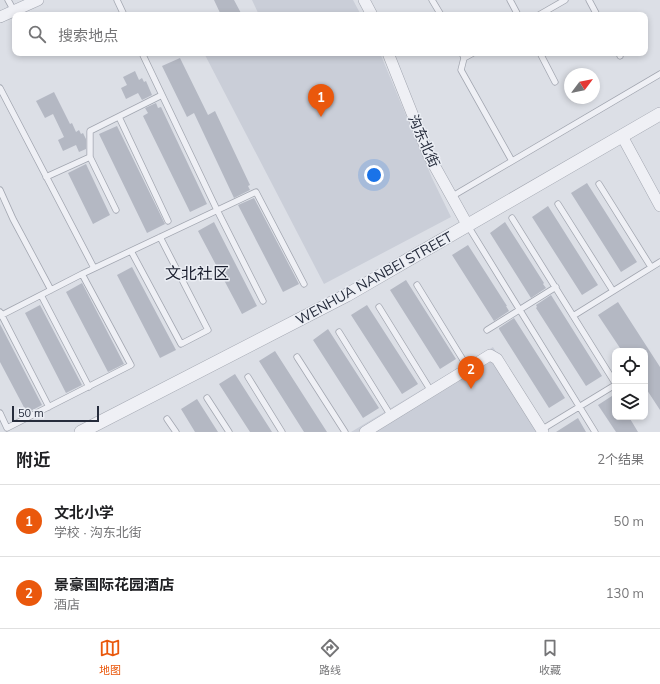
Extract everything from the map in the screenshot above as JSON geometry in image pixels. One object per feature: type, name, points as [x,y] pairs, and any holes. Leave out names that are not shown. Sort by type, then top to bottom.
[{"type":"street","points":[[0,17],[38,0]]},
{"type":"street","points":[[364,0],[370,12]]},
{"type":"street","name":"沟东北街","points":[[389,56],[429,156],[468,226]]},
{"type":"street","name":"WENHUA NANBEI STREET","points":[[81,432],[347,295],[660,114]]},
{"type":"street","points":[[622,136],[660,206]]},
{"type":"street","points":[[365,432],[490,355],[497,360],[542,431]]},
{"type":"lane","points":[[8,0],[14,11]]},
{"type":"lane","points":[[117,0],[123,12]]},
{"type":"lane","points":[[432,0],[438,12]]},
{"type":"lane","points":[[510,0],[516,12]]},
{"type":"lane","points":[[544,12],[565,0]]},
{"type":"lane","points":[[589,0],[595,12]]},
{"type":"lane","points":[[143,56],[217,210],[264,301]]},
{"type":"lane","points":[[463,56],[462,70],[512,161]]},
{"type":"lane","points":[[542,56],[556,82]]},
{"type":"lane","points":[[451,197],[660,74]]},
{"type":"lane","points":[[0,88],[94,268]]},
{"type":"lane","points":[[116,210],[90,157],[90,131],[162,95]]},
{"type":"lane","points":[[119,117],[168,221]]},
{"type":"lane","points":[[46,177],[90,157]]},
{"type":"lane","points":[[599,184],[651,267]]},
{"type":"lane","points":[[0,190],[13,219],[51,290]]},
{"type":"lane","points":[[50,407],[1,314],[94,268],[256,192],[304,284]]},
{"type":"lane","points":[[558,204],[613,291]]},
{"type":"lane","points":[[512,218],[612,379]]},
{"type":"lane","points":[[468,226],[595,432]]},
{"type":"lane","points":[[131,251],[181,344],[208,330],[160,237]]},
{"type":"lane","points":[[574,316],[660,262]]},
{"type":"lane","points":[[0,413],[8,428],[131,365],[82,274]]},
{"type":"lane","points":[[417,285],[468,368]]},
{"type":"lane","points":[[487,330],[556,287]]},
{"type":"lane","points":[[42,295],[89,387]]},
{"type":"lane","points":[[379,307],[431,391]]},
{"type":"lane","points":[[339,332],[391,416]]},
{"type":"lane","points":[[297,357],[345,432]]},
{"type":"lane","points":[[248,377],[282,432]]},
{"type":"lane","points":[[542,431],[612,386]]},
{"type":"lane","points":[[207,398],[229,432]]},
{"type":"lane","points":[[168,419],[176,432]]},
{"type":"shaded area","points":[[252,0],[353,0],[359,12],[258,12]]},
{"type":"shaded area","points":[[206,56],[381,56],[432,178],[451,217],[324,284]]},
{"type":"shaded area","points":[[493,347],[546,432],[351,432]]},
{"type":"building","points":[[214,0],[234,0],[240,12],[220,12]]},
{"type":"building","points":[[180,58],[208,115],[215,111],[250,185],[248,186],[250,190],[234,198],[194,113],[187,117],[162,66]]},
{"type":"building","points":[[135,71],[139,80],[142,78],[144,82],[146,81],[152,95],[142,100],[138,93],[126,99],[121,88],[127,85],[123,77]]},
{"type":"building","points":[[54,92],[70,124],[72,123],[76,132],[79,130],[81,134],[83,133],[86,139],[86,149],[79,152],[76,145],[63,151],[58,140],[64,137],[53,114],[45,118],[36,101]]},
{"type":"building","points":[[156,103],[158,108],[161,107],[207,204],[190,212],[143,116],[148,113],[145,108]]},
{"type":"building","points":[[117,126],[165,224],[147,233],[99,134]]},
{"type":"building","points":[[86,164],[110,215],[93,224],[68,173]]},
{"type":"building","points":[[587,183],[637,262],[621,272],[571,193]]},
{"type":"building","points":[[254,198],[299,284],[283,292],[238,205]]},
{"type":"building","points":[[548,206],[598,285],[582,295],[532,217]]},
{"type":"building","points":[[214,222],[257,306],[242,314],[198,231]]},
{"type":"building","points":[[505,222],[546,288],[531,298],[490,233]]},
{"type":"building","points":[[468,245],[509,311],[494,321],[452,255]]},
{"type":"building","points":[[132,267],[176,350],[160,358],[117,275]]},
{"type":"building","points":[[406,280],[456,359],[440,369],[390,290]]},
{"type":"building","points":[[82,283],[124,364],[108,372],[66,292]]},
{"type":"building","points":[[551,295],[602,376],[586,386],[536,308],[536,305]]},
{"type":"building","points":[[618,302],[648,348],[620,348],[598,315]]},
{"type":"building","points":[[40,305],[82,385],[66,393],[25,313]]},
{"type":"building","points":[[367,305],[418,384],[402,394],[351,315]]},
{"type":"building","points":[[514,318],[565,398],[549,408],[499,329]]},
{"type":"building","points":[[0,324],[42,405],[27,413],[0,362]]},
{"type":"building","points":[[328,329],[379,408],[363,418],[313,340]]},
{"type":"building","points":[[648,348],[660,367],[660,410],[648,392]]},
{"type":"building","points":[[275,351],[327,432],[304,432],[259,361]]},
{"type":"building","points":[[235,374],[272,432],[250,432],[219,384]]},
{"type":"building","points":[[612,396],[612,420],[631,420],[638,432],[616,432],[598,405]]},
{"type":"building","points":[[197,399],[218,432],[195,432],[181,409]]},
{"type":"building","points":[[578,418],[586,432],[556,432]]},
{"type":"place","name":"文北小学","points":[[321,117]]},
{"type":"place","name":"景豪国际花园酒店","points":[[471,389]]},
{"type":"district","name":"文北社区","points":[[197,273]]}]
